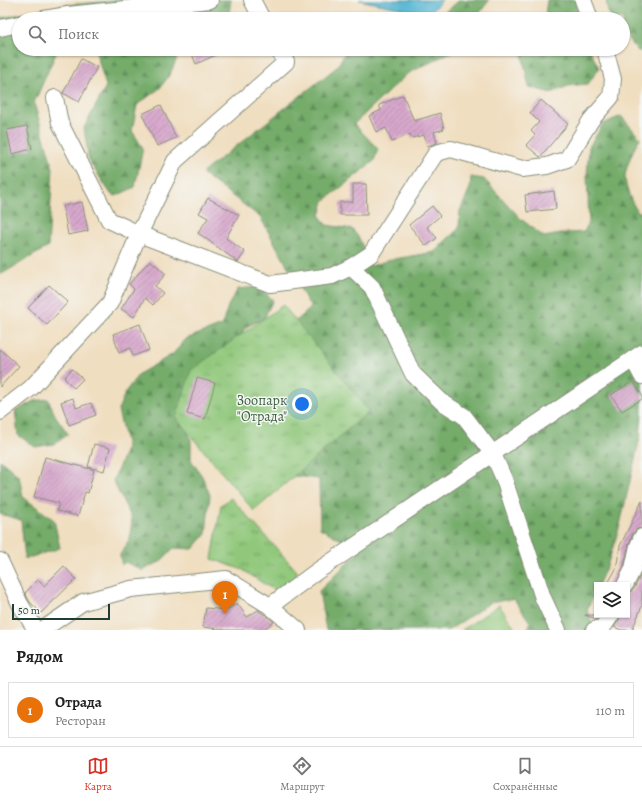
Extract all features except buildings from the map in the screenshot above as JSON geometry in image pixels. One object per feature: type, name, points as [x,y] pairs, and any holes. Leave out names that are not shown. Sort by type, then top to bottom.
[{"type":"lane","points":[[88,12],[210,0]]},
{"type":"lane","points":[[252,0],[258,12]]},
{"type":"lane","points":[[583,0],[587,12]]},
{"type":"lane","points":[[0,28],[12,25]]},
{"type":"lane","points":[[0,412],[31,388],[110,303],[139,234],[174,161],[286,62],[282,56]]},
{"type":"lane","points":[[55,98],[60,123],[109,220],[139,234],[270,284],[332,276],[351,267],[371,254],[436,153],[451,149],[522,169],[547,166],[567,159],[591,120],[611,97],[612,79],[607,56]]},
{"type":"lane","points":[[351,267],[372,287],[413,374],[442,402],[464,416],[492,454],[504,479],[542,598],[558,630]]},
{"type":"lane","points":[[270,606],[316,572],[637,356],[642,376]]},
{"type":"lane","points":[[626,582],[633,569],[638,546],[642,537]]},
{"type":"lane","points":[[0,561],[20,604],[36,630]]},
{"type":"lane","points":[[42,630],[83,602],[138,588],[226,579],[270,606],[298,630]]},
{"type":"lane","points":[[594,630],[603,627],[609,618]]},
{"type":"green space","points":[[122,0],[231,0],[229,12],[30,12],[64,5]]},
{"type":"green space","points":[[459,0],[489,0],[480,12],[444,12]]},
{"type":"green space","points":[[547,0],[576,0],[579,12],[545,12]]},
{"type":"green space","points":[[606,0],[642,0],[642,51],[638,51],[630,41],[630,12],[608,12]]},
{"type":"green space","points":[[12,16],[12,56],[55,56],[34,103],[53,168],[48,247],[0,275],[0,18]]},
{"type":"green space","points":[[97,56],[178,56],[170,74],[160,88],[137,105],[132,131],[143,148],[135,187],[116,196],[111,194],[89,161],[84,128],[106,86]]},
{"type":"green space","points":[[343,56],[443,56],[407,74],[354,124],[378,149],[374,161],[324,201],[320,216],[326,225],[352,229],[359,238],[371,266],[389,260],[434,252],[459,228],[460,211],[470,188],[471,177],[484,179],[521,219],[544,237],[566,233],[584,232],[589,222],[587,175],[589,147],[603,124],[621,116],[640,138],[628,163],[625,173],[625,181],[633,205],[638,212],[642,212],[642,412],[640,437],[620,525],[608,563],[600,582],[594,582],[594,594],[587,610],[595,630],[528,630],[530,622],[514,599],[491,602],[449,630],[326,630],[319,591],[359,552],[342,540],[320,528],[319,479],[294,476],[258,504],[236,374],[311,308],[260,217],[202,173],[337,67]]},
{"type":"green space","points":[[522,56],[593,56],[599,68],[588,84],[568,86],[551,93],[529,87]]},
{"type":"green space","points":[[258,287],[273,300],[264,318],[246,327],[235,343],[194,377],[183,394],[182,421],[191,440],[191,460],[202,476],[210,495],[206,534],[193,549],[174,548],[160,562],[142,570],[125,562],[122,565],[120,555],[130,539],[132,519],[113,481],[127,447],[118,410],[126,391],[139,374],[173,354],[186,339],[222,325],[228,306],[238,289]]},
{"type":"green space","name":"Зоопарк \"Отрада\"","points":[[283,305],[369,411],[254,511],[176,418],[191,370]]},
{"type":"green space","points":[[48,399],[55,415],[68,434],[54,444],[35,447],[18,435],[15,411],[34,401]]},
{"type":"green space","points":[[0,460],[19,476],[23,497],[54,520],[60,548],[25,559],[21,520],[0,514]]},
{"type":"green space","points":[[231,498],[296,570],[299,576],[278,593],[243,570],[212,559],[221,505]]},
{"type":"green space","points":[[499,605],[516,630],[462,630]]},
{"type":"water","points":[[359,0],[442,0],[433,10],[419,12]]},
{"type":"place","name":"Отрада","points":[[225,614]]}]
